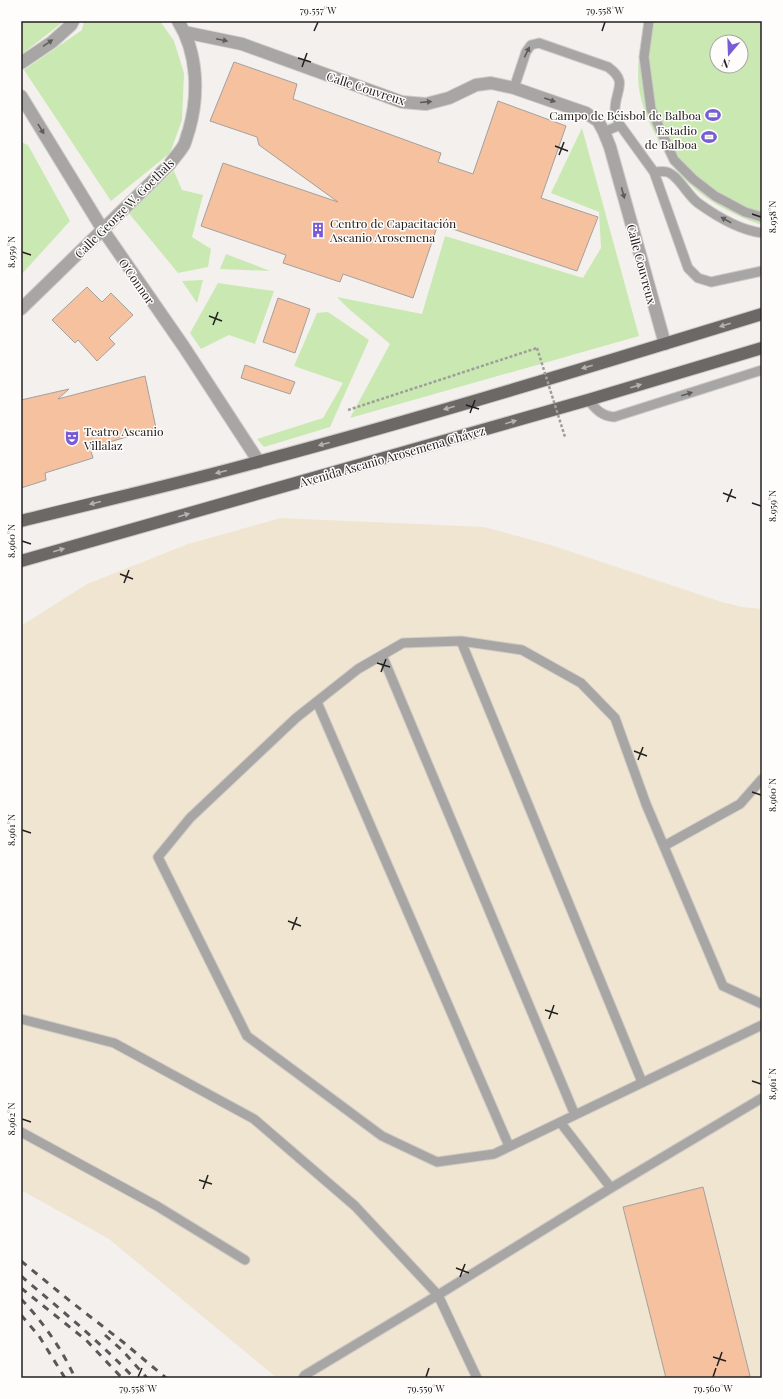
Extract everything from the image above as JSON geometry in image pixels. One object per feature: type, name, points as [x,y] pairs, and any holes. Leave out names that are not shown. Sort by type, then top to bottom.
[{"type":"main road","points":[[21,521],[258,462],[342,439],[762,314]]},
{"type":"main road","name":"Avenida Ascanio Arosemena Chávez","points":[[21,561],[588,400],[762,348]]},
{"type":"street","points":[[21,63],[52,42],[71,25],[73,21]]},
{"type":"street","name":"Calle George W. Goethals","points":[[21,308],[169,165],[184,144],[192,117],[195,93],[194,62],[184,32],[178,21]]},
{"type":"street","name":"Calle Couvreux","points":[[184,32],[242,44],[402,102],[426,104],[449,98],[476,85],[492,83],[514,88],[586,112],[598,121],[610,147],[665,344]]},
{"type":"street","name":"O'Connor","points":[[21,96],[103,230],[184,348],[258,462]]},
{"type":"lane","points":[[649,21],[644,57],[651,109],[674,160],[693,179],[715,196],[745,212],[762,217]]},
{"type":"lane","points":[[514,88],[526,52],[531,45],[539,44],[608,67],[617,74],[620,83],[615,111],[620,125],[654,172],[688,268],[698,278],[711,282],[762,271]]},
{"type":"lane","points":[[604,132],[620,125]]},
{"type":"lane","points":[[654,172],[667,172],[677,180],[696,202],[728,221],[752,232],[762,233]]},
{"type":"lane","points":[[588,400],[600,413],[606,416],[614,417],[762,370]]},
{"type":"lane","points":[[461,641],[642,1082]]},
{"type":"lane","points":[[762,1004],[724,986],[646,804],[615,718],[581,683],[522,650],[461,641],[403,643],[358,669],[296,718],[190,818],[158,857],[247,1036],[382,1136],[437,1162],[494,1154],[762,1025]]},
{"type":"lane","points":[[382,655],[575,1115]]},
{"type":"lane","points":[[316,702],[510,1146]]},
{"type":"lane","points":[[664,846],[740,804],[762,780]]},
{"type":"lane","points":[[21,1020],[114,1043],[254,1119],[355,1206],[438,1296],[477,1378]]},
{"type":"lane","points":[[302,1378],[762,1098]]},
{"type":"lane","points":[[560,1122],[612,1188]]},
{"type":"lane","points":[[21,1132],[157,1206],[245,1260]]},
{"type":"path","points":[[348,410],[537,348],[565,437]]},
{"type":"shaded area","points":[[281,518],[484,527],[554,546],[722,602],[742,607],[762,609],[762,1378],[277,1378],[109,1239],[21,1190],[21,626],[87,584],[188,544]]},
{"type":"green space","points":[[21,21],[64,21],[21,55]]},
{"type":"green space","points":[[84,21],[160,21],[174,41],[184,73],[182,120],[170,153],[111,201],[24,70],[82,30]]},
{"type":"green space","name":"Campo de Béisbol de Balboa","points":[[644,21],[762,21],[762,225],[738,216],[716,204],[696,190],[674,168],[649,121],[643,105],[638,76]]},
{"type":"green space","points":[[582,128],[639,336],[350,418],[390,344],[337,297],[422,314],[445,236],[583,278],[601,248],[599,212],[551,193]]},
{"type":"green space","points":[[21,142],[28,145],[70,221],[21,275]]},
{"type":"green space","points":[[174,171],[182,190],[203,195],[192,237],[211,249],[208,267],[178,273],[127,211]]},
{"type":"green space","points":[[226,254],[270,271],[220,269]]},
{"type":"green space","points":[[203,280],[197,303],[182,281]]},
{"type":"green space","points":[[218,283],[274,291],[255,344],[229,335],[201,349],[190,333]]},
{"type":"green space","points":[[328,312],[369,340],[330,427],[264,447],[257,439],[323,418],[343,383],[294,366],[317,313]]},
{"type":"building","points":[[234,62],[297,84],[293,99],[441,153],[438,162],[473,174],[498,101],[566,126],[541,198],[598,217],[577,271],[438,224],[413,298],[343,274],[340,282],[283,263],[286,255],[201,226],[223,163],[338,202],[259,145],[257,137],[210,121]]},
{"type":"building","points":[[87,287],[102,302],[111,293],[133,315],[109,338],[115,344],[97,361],[78,340],[75,343],[52,320]]},
{"type":"building","points":[[278,298],[310,309],[295,353],[263,342]]},
{"type":"building","points":[[245,365],[295,382],[290,394],[241,378]]},
{"type":"building","name":"Teatro Ascanio Villalaz","points":[[145,376],[156,428],[90,448],[93,458],[45,473],[46,480],[21,488],[21,400],[69,389],[58,399]]},
{"type":"building","points":[[703,1187],[750,1376],[742,1378],[666,1378],[623,1207]]},
{"type":"railway","points":[[21,1261],[166,1378]]},
{"type":"railway","points":[[21,1276],[93,1338],[134,1378]]},
{"type":"railway","points":[[21,1288],[86,1340],[122,1378]]},
{"type":"railway","points":[[21,1299],[51,1336],[75,1378]]},
{"type":"railway","points":[[21,1315],[39,1336],[65,1378]]},
{"type":"railway","points":[[105,1335],[123,1351],[147,1378]]},
{"type":"place","name":"Campo de Béisbol de Balboa","points":[[713,115]]},
{"type":"place","name":"Estadio de Balboa","points":[[709,137]]},
{"type":"place","name":"Centro de Capacitación Ascanio Arosemena","points":[[318,230]]},
{"type":"place","name":"Teatro Ascanio Villalaz","points":[[72,438]]}]
